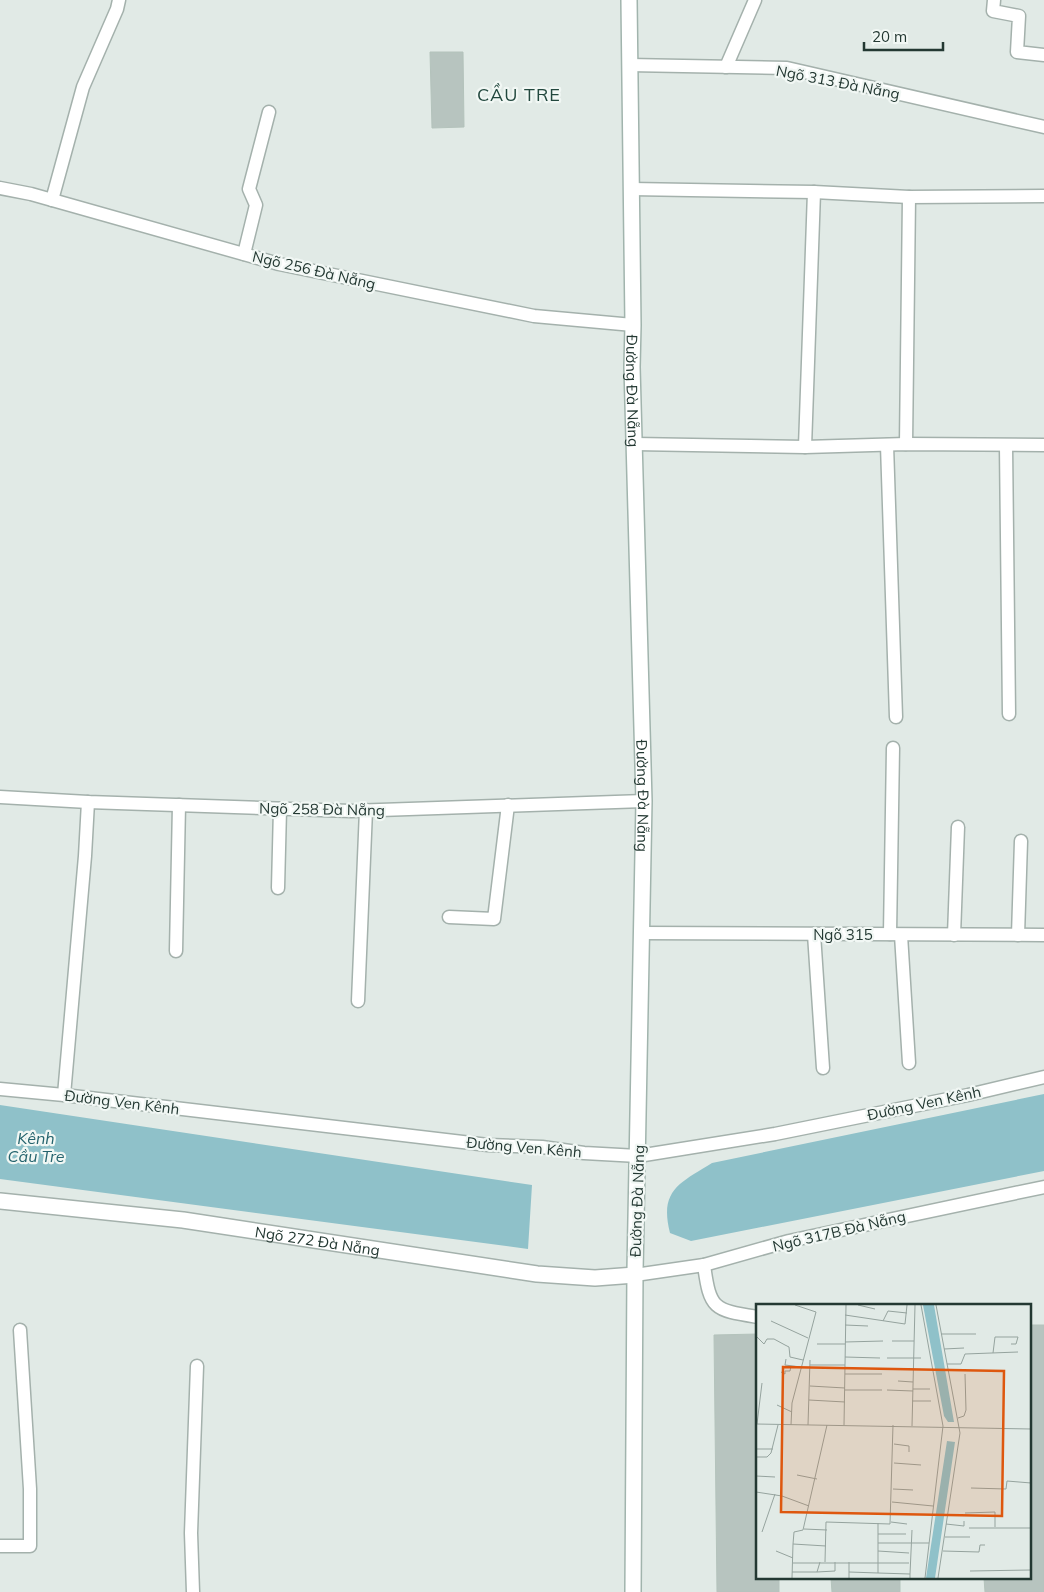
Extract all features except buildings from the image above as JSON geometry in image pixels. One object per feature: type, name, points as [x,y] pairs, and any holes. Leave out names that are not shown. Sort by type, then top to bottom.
[{"type":"main road","name":"Đường Đà Nẵng","points":[[629,0],[632,367],[644,801],[635,1273],[633,1592]]},
{"type":"main road","name":"Ngõ 272 Đà Nẵng","points":[[0,1202],[183,1220],[537,1274],[595,1278],[635,1273]]},
{"type":"lane","points":[[52,200],[83,87],[117,9],[119,0]]},
{"type":"lane","points":[[726,67],[755,0]]},
{"type":"lane","points":[[994,0],[992,11],[1019,16],[1017,52],[1044,55]]},
{"type":"lane","name":"Ngõ 313 Đà Nẵng","points":[[629,64],[788,68],[1044,127]]},
{"type":"lane","points":[[244,254],[256,205],[249,189],[269,112]]},
{"type":"lane","name":"Ngõ 256 Đà Nẵng","points":[[0,188],[31,194],[289,266],[534,316],[633,325]]},
{"type":"lane","points":[[631,189],[814,192],[909,197],[1044,196]]},
{"type":"lane","points":[[805,447],[814,192]]},
{"type":"lane","points":[[906,444],[909,197]]},
{"type":"lane","points":[[635,444],[805,447],[906,444],[1044,446]]},
{"type":"lane","points":[[886,445],[896,717]]},
{"type":"lane","points":[[1006,446],[1009,714]]},
{"type":"lane","points":[[893,748],[895,935],[909,1063]]},
{"type":"lane","name":"Ngõ 258 Đà Nẵng","points":[[0,797],[280,809],[366,810],[644,801]]},
{"type":"lane","points":[[64,1095],[88,802]]},
{"type":"lane","points":[[176,951],[179,805]]},
{"type":"lane","points":[[449,917],[494,919],[508,805]]},
{"type":"lane","points":[[278,888],[280,809]]},
{"type":"lane","points":[[358,1001],[366,810]]},
{"type":"lane","points":[[954,935],[958,827]]},
{"type":"lane","points":[[1018,935],[1021,841]]},
{"type":"lane","name":"Ngõ 315","points":[[641,933],[1044,935]]},
{"type":"lane","points":[[814,934],[823,1068]]},
{"type":"lane","name":"Đường Ven Kênh","points":[[0,1089],[488,1145],[542,1147],[638,1158],[775,1134],[968,1095],[1044,1077]]},
{"type":"lane","name":"Ngõ 317B Đà Nẵng","points":[[635,1273],[704,1265],[789,1241],[1044,1186]]},
{"type":"lane","points":[[704,1265],[709,1297],[715,1305],[731,1313],[756,1317]]},
{"type":"lane","points":[[0,1546],[30,1546],[30,1489],[20,1330]]},
{"type":"lane","points":[[193,1592],[191,1533],[197,1366]]},
{"type":"water","points":[[1044,1094],[1044,1171],[691,1241],[670,1233],[667,1207],[670,1197],[675,1189],[690,1176],[712,1163]]},
{"type":"water","name":"Kênh Cầu Tre","points":[[0,1105],[532,1185],[528,1249],[0,1179]]},
{"type":"district","name":"CẦU TRE","points":[[519,94]]}]
